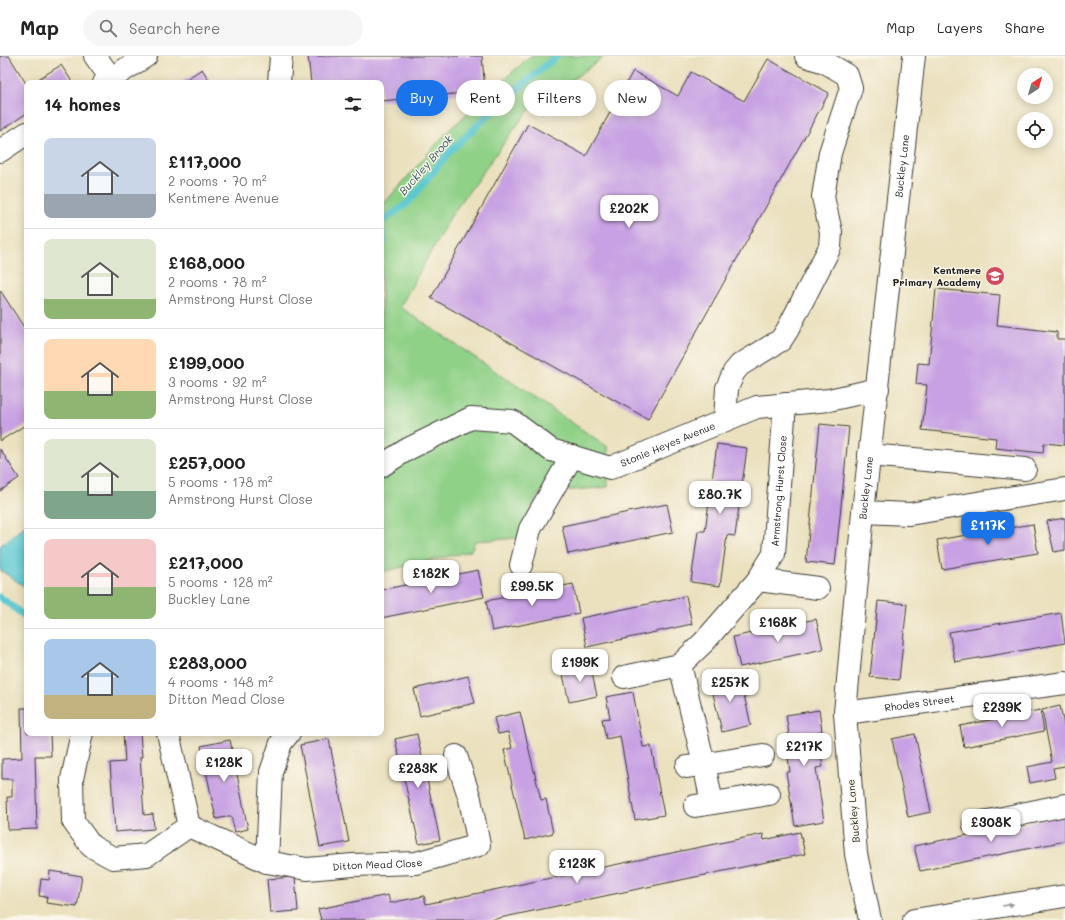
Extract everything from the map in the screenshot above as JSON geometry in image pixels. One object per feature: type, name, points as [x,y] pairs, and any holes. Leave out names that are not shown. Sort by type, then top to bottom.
[{"type":"main road","points":[[95,56],[107,80]]},
{"type":"main road","points":[[110,80],[146,56]]},
{"type":"main road","points":[[280,80],[282,56]]},
{"type":"main road","points":[[725,420],[727,388],[734,372],[740,365],[781,340],[830,247],[831,232],[823,197],[830,152],[851,88],[847,75],[825,62],[806,56]]},
{"type":"main road","name":"Buckley Lane","points":[[870,920],[856,854],[845,713],[863,512],[878,389],[914,56]]},
{"type":"main road","points":[[0,151],[24,135]]},
{"type":"main road","name":"Stonie Heyes Avenue","points":[[384,464],[408,449],[471,418],[512,421],[551,450],[610,468],[757,407],[829,400],[878,389]]},
{"type":"main road","name":"Armstrong Hurst Close","points":[[680,664],[704,642],[758,580],[774,554],[785,404]]},
{"type":"main road","points":[[869,455],[1025,469]]},
{"type":"main road","points":[[521,565],[530,529],[572,456]]},
{"type":"main road","points":[[863,512],[909,514],[1065,489]]},
{"type":"main road","points":[[758,580],[818,588]]},
{"type":"main road","points":[[624,677],[680,664],[703,805],[769,794]]},
{"type":"main road","name":"Rhodes Street","points":[[845,713],[1065,683]]},
{"type":"main road","points":[[81,736],[72,779],[73,821],[91,846],[113,858],[147,855],[190,826],[169,736]]},
{"type":"main road","points":[[266,862],[271,772],[281,743],[287,736]]},
{"type":"main road","points":[[696,766],[763,755]]},
{"type":"main road","name":"Ditton Mead Close","points":[[190,826],[266,862],[307,869],[353,865],[416,863],[479,845],[470,799],[456,756]]},
{"type":"main road","points":[[974,824],[1065,806]]},
{"type":"main road","points":[[914,920],[1065,896]]},
{"type":"green space","points":[[530,56],[605,56],[572,80],[523,80],[524,116],[451,216],[400,307],[608,447],[608,487],[539,493],[517,538],[475,541],[471,551],[384,571],[384,204],[446,133],[465,116],[515,116],[515,80],[504,80]]},
{"type":"water","points":[[24,526],[24,586],[0,570],[0,546]]},
{"type":"building","points":[[0,56],[9,56],[24,80],[24,115],[0,131]]},
{"type":"building","points":[[308,56],[482,56],[484,80],[456,80],[456,94],[448,95],[448,80],[396,80],[396,100],[384,101],[384,80],[311,80]]},
{"type":"building","points":[[768,59],[829,93],[648,419],[431,298],[528,124],[586,156],[608,116],[661,116],[661,87],[678,96],[691,72],[744,101]]},
{"type":"building","points":[[61,65],[71,80],[37,80]]},
{"type":"building","points":[[202,69],[209,80],[185,80]]},
{"type":"building","points":[[633,71],[649,80],[628,80]]},
{"type":"building","points":[[936,289],[1000,295],[997,325],[1057,332],[1057,339],[1065,339],[1065,445],[1044,443],[1043,453],[995,448],[996,438],[922,430],[927,385],[916,384],[918,363],[929,364]]},
{"type":"building","points":[[0,290],[24,327],[24,426],[0,441]]},
{"type":"building","points":[[820,424],[849,427],[835,565],[806,562]]},
{"type":"building","points":[[717,444],[747,448],[735,536],[727,535],[720,586],[691,582],[698,531],[705,531]]},
{"type":"building","points":[[0,449],[19,478],[0,491]]},
{"type":"building","points":[[667,504],[673,532],[568,554],[562,526]]},
{"type":"building","points":[[1065,518],[1065,550],[1054,552],[1047,521]]},
{"type":"building","points":[[1033,524],[1038,553],[942,569],[937,540]]},
{"type":"building","points":[[478,570],[484,597],[384,617],[384,589]]},
{"type":"building","points":[[573,584],[579,613],[492,631],[486,601]]},
{"type":"building","points":[[686,596],[692,624],[587,647],[581,618]]},
{"type":"building","points":[[878,601],[907,604],[899,680],[870,677]]},
{"type":"building","points":[[1061,613],[1065,643],[955,662],[949,632]]},
{"type":"building","points":[[816,619],[823,649],[740,667],[733,637]]},
{"type":"building","points":[[590,664],[597,696],[569,702],[562,670]]},
{"type":"building","points":[[739,674],[751,725],[722,732],[710,681]]},
{"type":"building","points":[[468,676],[475,703],[420,716],[414,689]]},
{"type":"building","points":[[633,692],[643,747],[651,746],[664,815],[635,820],[620,736],[606,739],[602,719],[610,718],[606,697]]},
{"type":"building","points":[[1060,706],[1065,730],[1065,766],[1053,768],[1055,778],[1030,783],[1027,767],[1052,762],[1042,710]]},
{"type":"building","points":[[21,708],[24,708],[24,736],[50,736],[51,756],[35,756],[37,829],[8,830],[7,797],[12,797],[12,779],[2,779],[2,759],[22,758]]},
{"type":"building","points":[[819,710],[822,731],[817,732],[823,767],[816,768],[824,821],[795,826],[786,772],[790,772],[785,735],[789,734],[786,715]]},
{"type":"building","points":[[1040,710],[1044,731],[964,747],[960,726]]},
{"type":"building","points":[[520,712],[541,800],[546,799],[553,833],[525,840],[504,750],[512,748],[508,732],[498,734],[494,718]]},
{"type":"building","points":[[417,734],[440,840],[419,844],[395,739]]},
{"type":"building","points":[[915,734],[931,812],[908,817],[892,739]]},
{"type":"building","points":[[123,736],[140,736],[142,757],[140,757],[144,815],[153,814],[154,829],[115,832],[110,763],[125,762]]},
{"type":"building","points":[[329,739],[349,842],[320,847],[300,745]]},
{"type":"building","points":[[230,740],[248,829],[235,832],[231,816],[216,819],[201,746]]},
{"type":"building","points":[[1065,815],[1065,841],[920,871],[914,846]]},
{"type":"building","points":[[800,832],[805,854],[490,920],[321,920],[318,909],[388,895],[390,903],[424,896],[426,904],[763,834],[764,840]]},
{"type":"building","points":[[50,871],[82,876],[77,907],[46,903],[47,897],[39,896],[41,879],[49,880]]},
{"type":"building","points":[[295,877],[298,911],[270,913],[267,879]]},
{"type":"waterway","name":"Buckley Brook","points":[[384,220],[408,203],[450,151],[509,96],[557,56]]},
{"type":"waterway","name":"Buckley Brook","points":[[0,597],[24,616]]},
{"type":"place","name":"Kentmere Primary Academy","points":[[995,276]]}]
